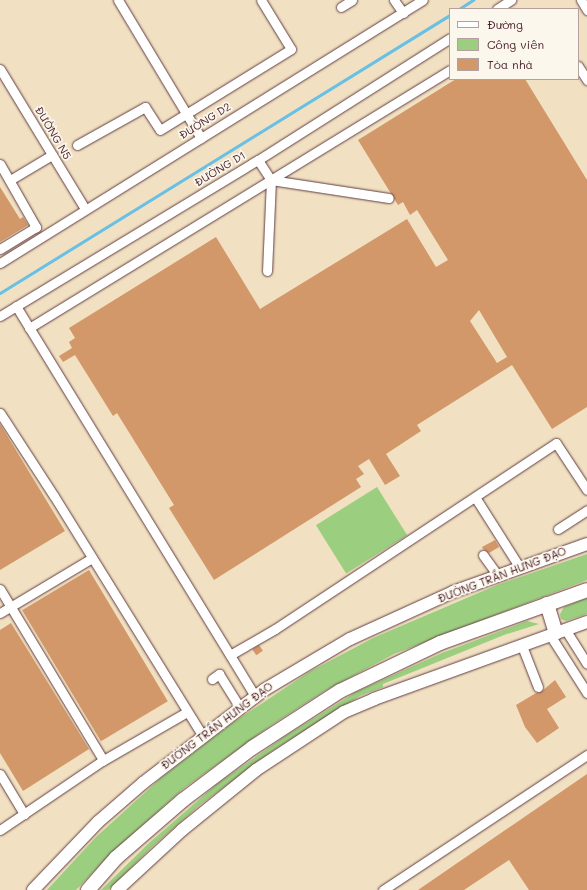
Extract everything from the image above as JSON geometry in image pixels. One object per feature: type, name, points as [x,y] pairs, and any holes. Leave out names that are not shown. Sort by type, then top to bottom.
[{"type":"highway","points":[[88,890],[116,858],[183,800],[252,748],[340,691],[440,643],[587,590]]},
{"type":"highway","points":[[547,604],[557,633]]},
{"type":"main road","name":"ĐƯỜNG TRẦN HƯNG ĐẠO","points":[[33,890],[98,822],[202,735],[255,696],[350,639],[453,592],[587,544]]},
{"type":"main road","points":[[117,890],[182,830],[256,770],[344,712],[374,699],[587,622]]},
{"type":"street","points":[[118,0],[201,138]]},
{"type":"street","points":[[77,145],[145,106],[160,130],[291,49],[261,0]]},
{"type":"street","points":[[341,7],[352,0]]},
{"type":"street","points":[[394,0],[402,13]]},
{"type":"street","name":"ĐƯỜNG D2","points":[[0,262],[423,0]]},
{"type":"street","points":[[499,8],[511,0]]},
{"type":"street","points":[[581,0],[587,10]]},
{"type":"street","name":"ĐƯỜNG D1","points":[[0,316],[258,160],[449,39]]},
{"type":"street","points":[[579,68],[587,80]]},
{"type":"street","name":"ĐƯỜNG N5","points":[[0,69],[85,209]]},
{"type":"street","points":[[29,328],[449,71]]},
{"type":"street","points":[[10,180],[52,155]]},
{"type":"street","points":[[258,160],[271,180],[267,270]]},
{"type":"street","points":[[0,164],[36,227],[0,249]]},
{"type":"street","points":[[271,180],[389,198]]},
{"type":"street","points":[[16,306],[255,696]]},
{"type":"street","points":[[0,413],[202,735]]},
{"type":"street","points":[[230,655],[275,629],[556,443],[587,490]]},
{"type":"street","points":[[475,497],[520,568]]},
{"type":"street","points":[[558,529],[586,512]]},
{"type":"street","points":[[483,555],[498,576]]},
{"type":"street","points":[[0,613],[92,558]]},
{"type":"street","points":[[0,589],[103,760]]},
{"type":"street","points":[[557,633],[587,664]]},
{"type":"street","points":[[557,633],[587,693]]},
{"type":"street","points":[[522,646],[538,687]]},
{"type":"street","points":[[212,679],[219,674],[240,707]]},
{"type":"street","points":[[0,830],[103,760],[187,712]]},
{"type":"street","points":[[383,890],[587,756]]},
{"type":"street","points":[[0,774],[24,814]]},
{"type":"green space","points":[[377,487],[407,535],[346,573],[316,525]]},
{"type":"green space","points":[[587,554],[587,580],[394,654],[326,690],[270,726],[183,789],[110,854],[76,890],[47,890],[96,837],[161,778],[231,724],[309,672],[373,638],[497,585]]},
{"type":"green space","points":[[587,598],[587,614],[566,621],[561,619],[560,614],[564,607]]},
{"type":"green space","points":[[527,621],[539,624],[504,635],[383,684],[383,687],[360,696],[272,751],[200,805],[153,846],[108,890],[101,890],[149,843],[217,784],[284,737],[356,692],[442,653]]},
{"type":"building","points":[[454,80],[526,80],[587,180],[587,407],[552,429],[512,365],[417,425],[421,431],[386,454],[400,476],[385,485],[369,459],[358,466],[364,474],[356,479],[361,487],[214,580],[169,508],[174,505],[117,413],[113,416],[75,355],[63,362],[59,356],[72,348],[69,342],[75,338],[69,328],[216,237],[260,309],[407,219],[436,267],[448,260],[417,210],[410,215],[403,202],[398,205],[358,140]],"holes":[[[479,310],[507,357],[497,363],[470,321]]]},
{"type":"building","points":[[0,187],[20,219],[23,217],[28,225],[0,242]]},
{"type":"building","points":[[0,424],[65,531],[0,570]]},
{"type":"building","points":[[495,540],[499,547],[489,553],[483,549],[482,547]]},
{"type":"building","points":[[89,570],[168,701],[101,741],[22,610]]},
{"type":"building","points":[[11,623],[89,749],[23,791],[0,753],[0,630]]},
{"type":"building","points":[[259,645],[263,651],[256,655],[252,649]]},
{"type":"building","points":[[555,680],[566,697],[547,709],[559,728],[537,743],[525,727],[516,705],[536,693],[541,692]]},
{"type":"building","points":[[587,774],[587,890],[529,890],[509,860],[464,890],[418,890]]},
{"type":"waterway","points":[[461,8],[473,0]]},
{"type":"waterway","points":[[0,293],[449,16]]}]
